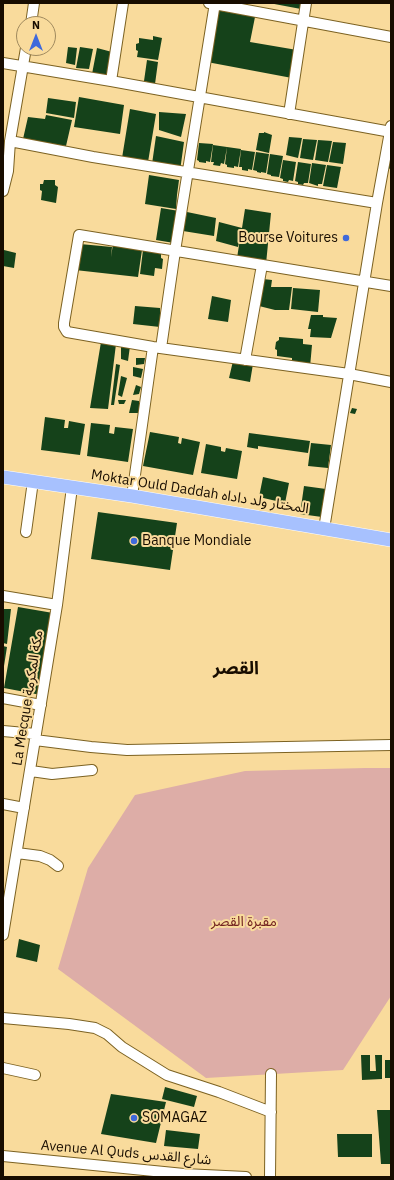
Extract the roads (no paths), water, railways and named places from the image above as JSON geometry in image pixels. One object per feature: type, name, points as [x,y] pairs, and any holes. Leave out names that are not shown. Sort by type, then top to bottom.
[{"type":"main road","name":"Moktar Ould Daddah المختار ولد داداه","points":[[3,477],[132,496],[391,540]]},
{"type":"street","points":[[32,16],[34,3]]},
{"type":"street","points":[[112,81],[123,3]]},
{"type":"street","points":[[132,496],[188,172],[213,3],[391,37]]},
{"type":"street","points":[[289,114],[306,3]]},
{"type":"street","points":[[3,191],[5,170],[25,56]]},
{"type":"street","points":[[3,63],[112,81],[289,114],[391,130],[377,203],[324,529]]},
{"type":"street","points":[[10,141],[93,157],[377,203]]},
{"type":"street","points":[[391,286],[79,235],[64,322],[64,327],[67,332],[157,347],[349,374],[391,382]]},
{"type":"street","points":[[245,360],[262,265]]},
{"type":"street","points":[[26,532],[33,481]]},
{"type":"street","name":"La Mecque مكة المكرمة","points":[[3,936],[6,904],[17,853],[31,771],[57,605],[72,487]]},
{"type":"street","points":[[3,596],[57,605]]},
{"type":"street","points":[[3,698],[41,705]]},
{"type":"street","points":[[3,731],[91,747],[127,750],[391,745]]},
{"type":"street","points":[[31,771],[52,774],[92,770]]},
{"type":"street","points":[[3,804],[24,808]]},
{"type":"street","points":[[17,853],[40,856],[50,860],[58,866]]},
{"type":"street","points":[[3,1018],[95,1028],[107,1034],[122,1048],[167,1076],[219,1092],[271,1112]]},
{"type":"street","points":[[3,1068],[35,1075]]},
{"type":"street","points":[[270,1177],[271,1074]]},
{"type":"street","name":"Avenue Al Quds شارع القدس","points":[[3,1156],[184,1174],[246,1177]]},
{"type":"place","name":"Bourse Voitures","points":[[346,238]]},
{"type":"place","name":"Banque Mondiale","points":[[134,541]]},
{"type":"place","name":"SOMAGAZ","points":[[134,1118]]},
{"type":"district","name":"القصر","points":[[236,669]]},
{"type":"park label","name":"مقبرة القصر","points":[[244,922]]}]
